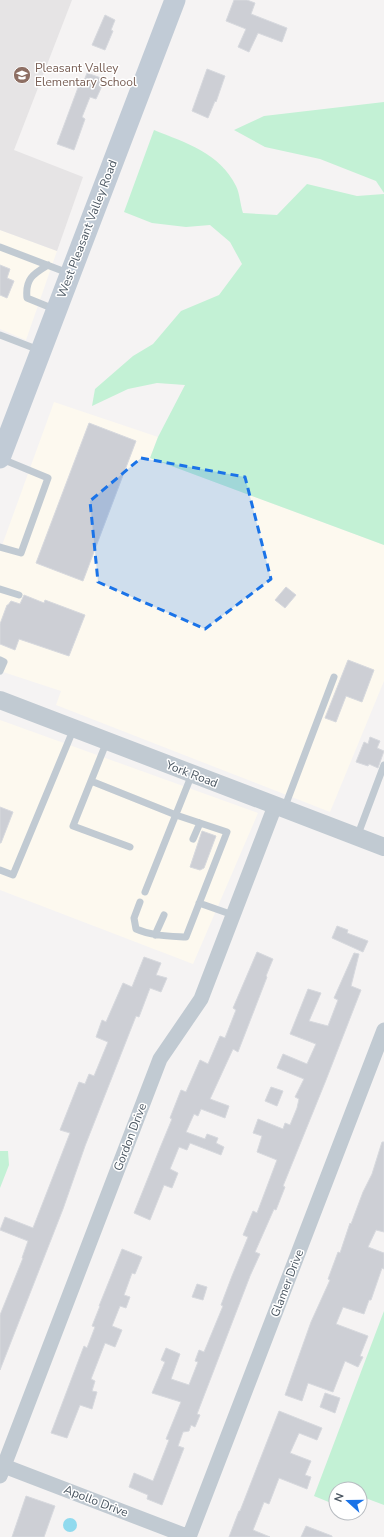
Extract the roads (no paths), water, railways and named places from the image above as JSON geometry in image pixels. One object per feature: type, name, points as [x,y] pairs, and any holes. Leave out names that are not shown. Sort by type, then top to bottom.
[{"type":"main road","name":"West Pleasant Valley Road","points":[[0,458],[175,0]]},
{"type":"street","name":"York Road","points":[[0,700],[384,847]]},
{"type":"street","name":"Gordon Drive","points":[[2,1471],[160,1059],[201,999],[233,915],[280,807]]},
{"type":"street","name":"Glamer Drive","points":[[189,1537],[384,1030]]},
{"type":"street","name":"Apollo Drive","points":[[2,1471],[189,1537]]},
{"type":"lane","points":[[0,247],[70,274]]},
{"type":"lane","points":[[48,265],[34,274],[29,281],[26,291],[27,298],[56,310]]},
{"type":"lane","points":[[0,335],[41,350]]},
{"type":"lane","points":[[0,458],[48,478],[21,553],[0,547]]},
{"type":"lane","points":[[0,590],[19,595]]},
{"type":"lane","points":[[0,660],[4,662],[0,671]]},
{"type":"lane","points":[[280,807],[334,677]]},
{"type":"lane","points":[[0,870],[14,875],[74,728]]},
{"type":"lane","points":[[107,741],[73,826],[130,847]]},
{"type":"lane","points":[[357,837],[384,765]]},
{"type":"lane","points":[[145,892],[192,774]]},
{"type":"lane","points":[[91,781],[176,815],[227,832],[186,937],[147,934],[136,929],[134,918],[140,902]]},
{"type":"lane","points":[[193,839],[200,823]]},
{"type":"lane","points":[[199,903],[233,915]]},
{"type":"lane","points":[[156,935],[164,914]]},
{"type":"water","points":[[70,1518],[75,1520],[77,1525],[75,1530],[70,1532],[65,1530],[63,1525],[65,1520]]},
{"type":"place","name":"Pleasant Valley Elementary School","points":[[22,75]]}]
